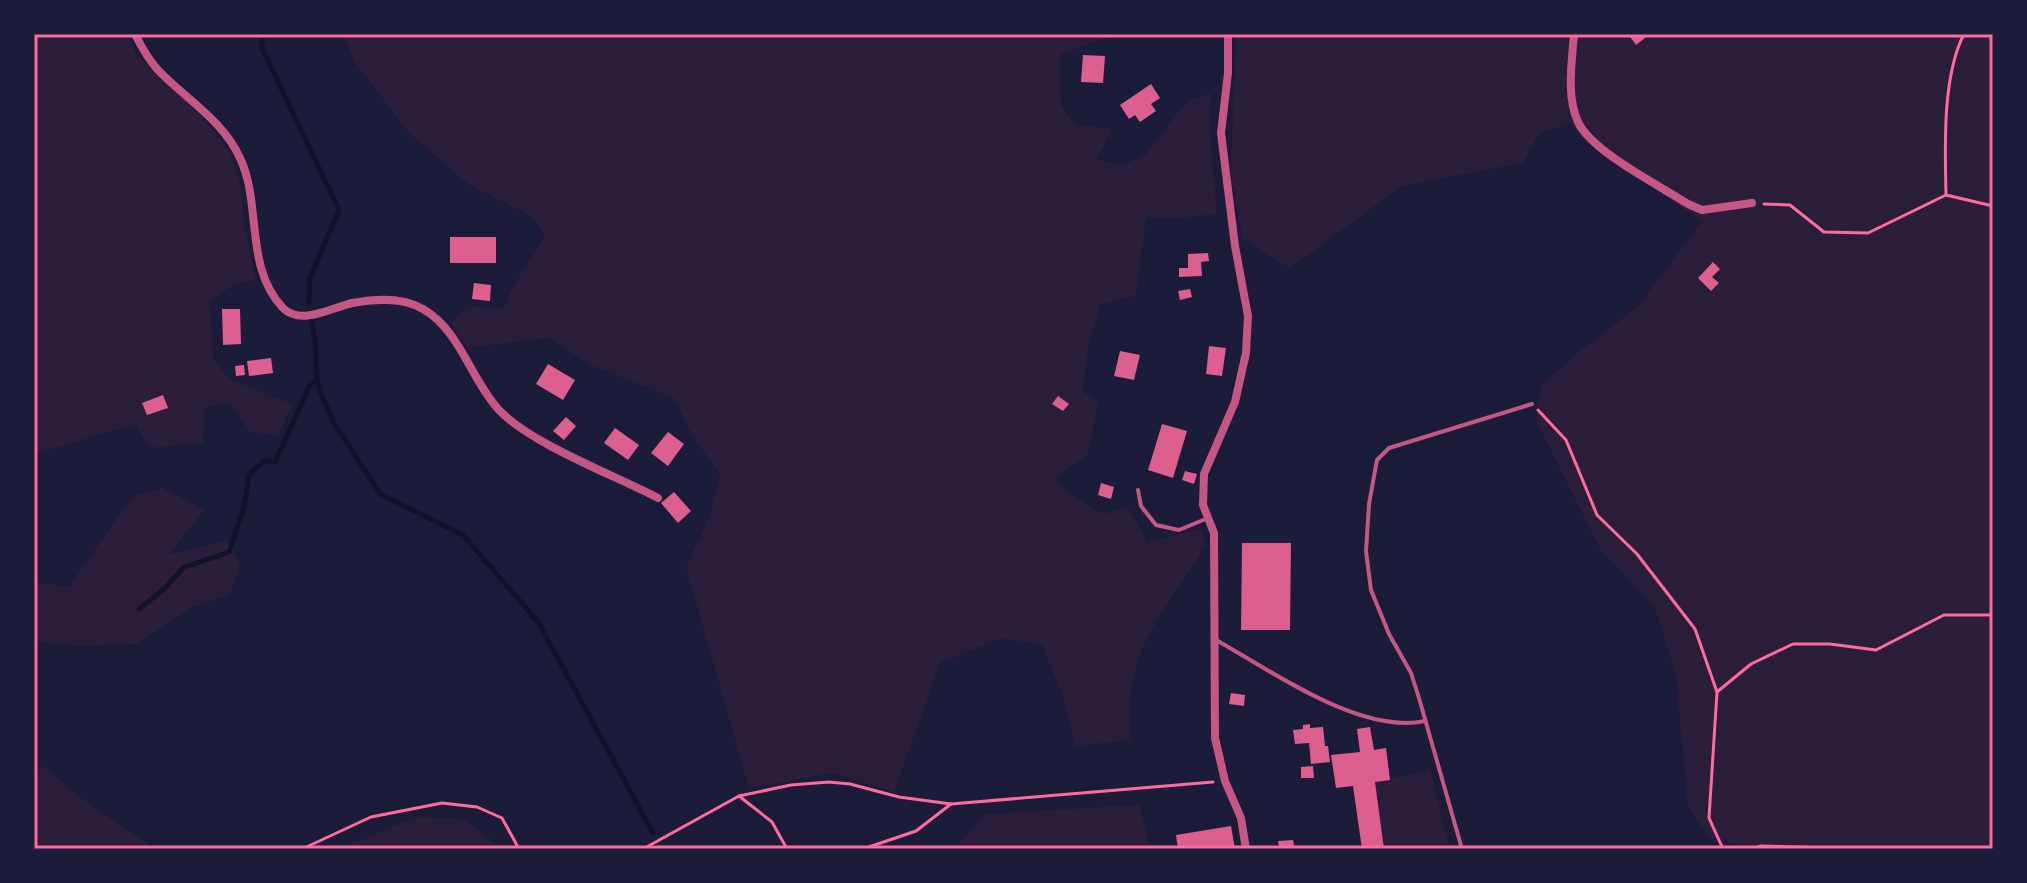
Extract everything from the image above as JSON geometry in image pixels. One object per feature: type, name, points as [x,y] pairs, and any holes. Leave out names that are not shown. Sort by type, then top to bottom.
[{"type":"street","points":[[135,34],[160,74],[212,118],[241,159],[258,257],[272,293],[284,309],[307,315],[354,303],[379,301],[399,301],[423,308],[446,331],[501,412],[527,431],[658,498]]},
{"type":"street","points":[[1228,34],[1228,73],[1221,133],[1235,246],[1248,316],[1246,353],[1235,402],[1204,474],[1203,505],[1214,533],[1215,738],[1225,781],[1241,818],[1246,849]]},
{"type":"street","points":[[1574,34],[1573,104],[1577,120],[1588,138],[1702,210],[1752,203]]},
{"type":"lane","points":[[1462,849],[1411,673],[1377,610],[1369,582],[1367,529],[1377,460],[1389,448],[1532,404]]},
{"type":"lane","points":[[1138,490],[1141,506],[1156,525],[1179,530],[1208,518]]},
{"type":"lane","points":[[1213,639],[1318,699],[1397,725],[1425,721]]},
{"type":"path","points":[[1946,195],[1945,125],[1957,48],[1964,34]]},
{"type":"path","points":[[1752,203],[1790,205],[1824,232],[1868,233],[1946,195],[1991,203],[1993,206]]},
{"type":"path","points":[[1532,404],[1566,440],[1597,515],[1637,554],[1695,629],[1717,692],[1709,818],[1723,849]]},
{"type":"path","points":[[1717,692],[1751,664],[1793,644],[1830,644],[1876,650],[1944,615],[1993,615]]},
{"type":"path","points":[[643,849],[739,796],[791,785],[850,784],[899,797],[951,804],[1225,781]]},
{"type":"path","points":[[739,796],[772,822],[787,849]]},
{"type":"path","points":[[302,849],[371,817],[442,803],[477,807],[502,818],[519,849]]},
{"type":"path","points":[[863,849],[916,831],[951,804]]},
{"type":"path","points":[[1753,849],[1761,846],[1864,849]]},
{"type":"shaded area","points":[[34,34],[126,34],[137,56],[200,114],[230,153],[240,182],[244,224],[256,280],[231,286],[210,302],[213,359],[230,379],[292,404],[278,437],[249,431],[231,403],[205,407],[203,443],[149,448],[136,424],[34,454]]},
{"type":"shaded area","points":[[342,34],[1115,34],[1060,55],[1061,106],[1075,124],[1112,129],[1097,160],[1123,165],[1145,155],[1187,101],[1211,93],[1210,131],[1217,214],[1146,217],[1136,296],[1100,305],[1087,354],[1083,392],[1099,400],[1088,454],[1056,478],[1070,494],[1103,514],[1128,507],[1147,542],[1201,529],[1206,543],[1156,622],[1140,655],[1131,697],[1130,740],[1076,746],[1062,694],[1042,645],[1001,638],[940,663],[894,792],[833,773],[749,788],[686,567],[709,518],[720,474],[693,437],[674,398],[589,364],[550,338],[467,348],[452,323],[467,306],[503,309],[545,236],[533,217],[469,185],[409,133],[357,65]]},
{"type":"shaded area","points":[[1236,34],[1993,34],[1993,849],[1752,849],[1708,837],[1688,806],[1676,675],[1655,608],[1600,549],[1536,420],[1541,385],[1638,306],[1702,221],[1583,139],[1571,123],[1539,133],[1523,163],[1402,186],[1290,268],[1243,240],[1231,172]]},
{"type":"shaded area","points":[[162,488],[204,510],[168,555],[227,540],[240,565],[230,595],[192,607],[135,644],[82,646],[34,642],[34,582],[69,587],[132,497]]},
{"type":"shaded area","points":[[44,766],[81,798],[156,849],[34,849],[34,774]]},
{"type":"shaded area","points":[[1430,770],[1450,849],[1376,849],[1368,784]]},
{"type":"shaded area","points":[[1140,805],[1150,849],[953,849],[986,814]]},
{"type":"shaded area","points":[[416,817],[463,819],[504,849],[341,849]]},
{"type":"building","points":[[1628,34],[1650,34],[1636,45]]},
{"type":"building","points":[[1083,55],[1105,56],[1103,83],[1081,82]]},
{"type":"building","points":[[1151,84],[1160,98],[1151,104],[1156,111],[1140,122],[1135,115],[1129,119],[1120,105]]},
{"type":"building","points":[[450,237],[496,237],[496,263],[450,263]]},
{"type":"building","points":[[1208,253],[1209,261],[1201,262],[1202,276],[1179,277],[1179,268],[1188,268],[1188,254]]},
{"type":"building","points":[[1713,262],[1720,269],[1712,277],[1719,283],[1711,291],[1698,278]]},
{"type":"building","points":[[474,283],[491,285],[490,301],[472,299]]},
{"type":"building","points":[[1190,289],[1192,297],[1180,300],[1178,291]]},
{"type":"building","points":[[222,309],[240,309],[241,344],[223,345]]},
{"type":"building","points":[[1209,346],[1226,348],[1222,376],[1206,374]]},
{"type":"building","points":[[1120,351],[1140,355],[1134,380],[1114,376]]},
{"type":"building","points":[[271,358],[273,373],[249,376],[247,361]]},
{"type":"building","points":[[548,364],[575,380],[563,400],[536,384]]},
{"type":"building","points":[[244,365],[245,375],[236,376],[235,366]]},
{"type":"building","points":[[163,395],[168,408],[147,415],[142,403]]},
{"type":"building","points":[[1058,396],[1069,404],[1063,411],[1052,404]]},
{"type":"building","points":[[566,417],[576,426],[564,440],[553,431]]},
{"type":"building","points":[[1162,424],[1187,431],[1173,478],[1148,470]]},
{"type":"building","points":[[615,428],[639,445],[628,460],[604,443]]},
{"type":"building","points":[[668,432],[684,444],[668,466],[651,453]]},
{"type":"building","points":[[1185,471],[1197,474],[1194,484],[1182,480]]},
{"type":"building","points":[[1101,483],[1114,487],[1111,499],[1098,495]]},
{"type":"building","points":[[674,492],[691,511],[678,523],[661,503]]},
{"type":"building","points":[[1242,543],[1291,543],[1290,630],[1241,630]]},
{"type":"building","points":[[1231,693],[1245,695],[1244,706],[1229,704]]},
{"type":"building","points":[[1310,724],[1310,728],[1323,727],[1330,762],[1311,764],[1309,743],[1295,744],[1293,730]]},
{"type":"building","points":[[1370,727],[1374,750],[1386,748],[1390,780],[1375,782],[1384,849],[1362,849],[1353,786],[1336,788],[1331,755],[1360,752],[1357,729]]},
{"type":"building","points":[[1313,766],[1314,778],[1301,778],[1301,767]]},
{"type":"building","points":[[1231,826],[1235,849],[1178,849],[1176,835]]},
{"type":"building","points":[[1293,840],[1295,849],[1279,849],[1278,841]]},
{"type":"waterway","points":[[262,34],[262,48],[339,210],[310,278],[309,303]]},
{"type":"waterway","points":[[139,609],[164,589],[184,567],[229,552],[244,507],[249,475],[264,461],[275,462],[310,385],[317,378],[311,317]]},
{"type":"waterway","points":[[317,378],[334,423],[380,494],[463,535],[538,622],[653,833]]}]
